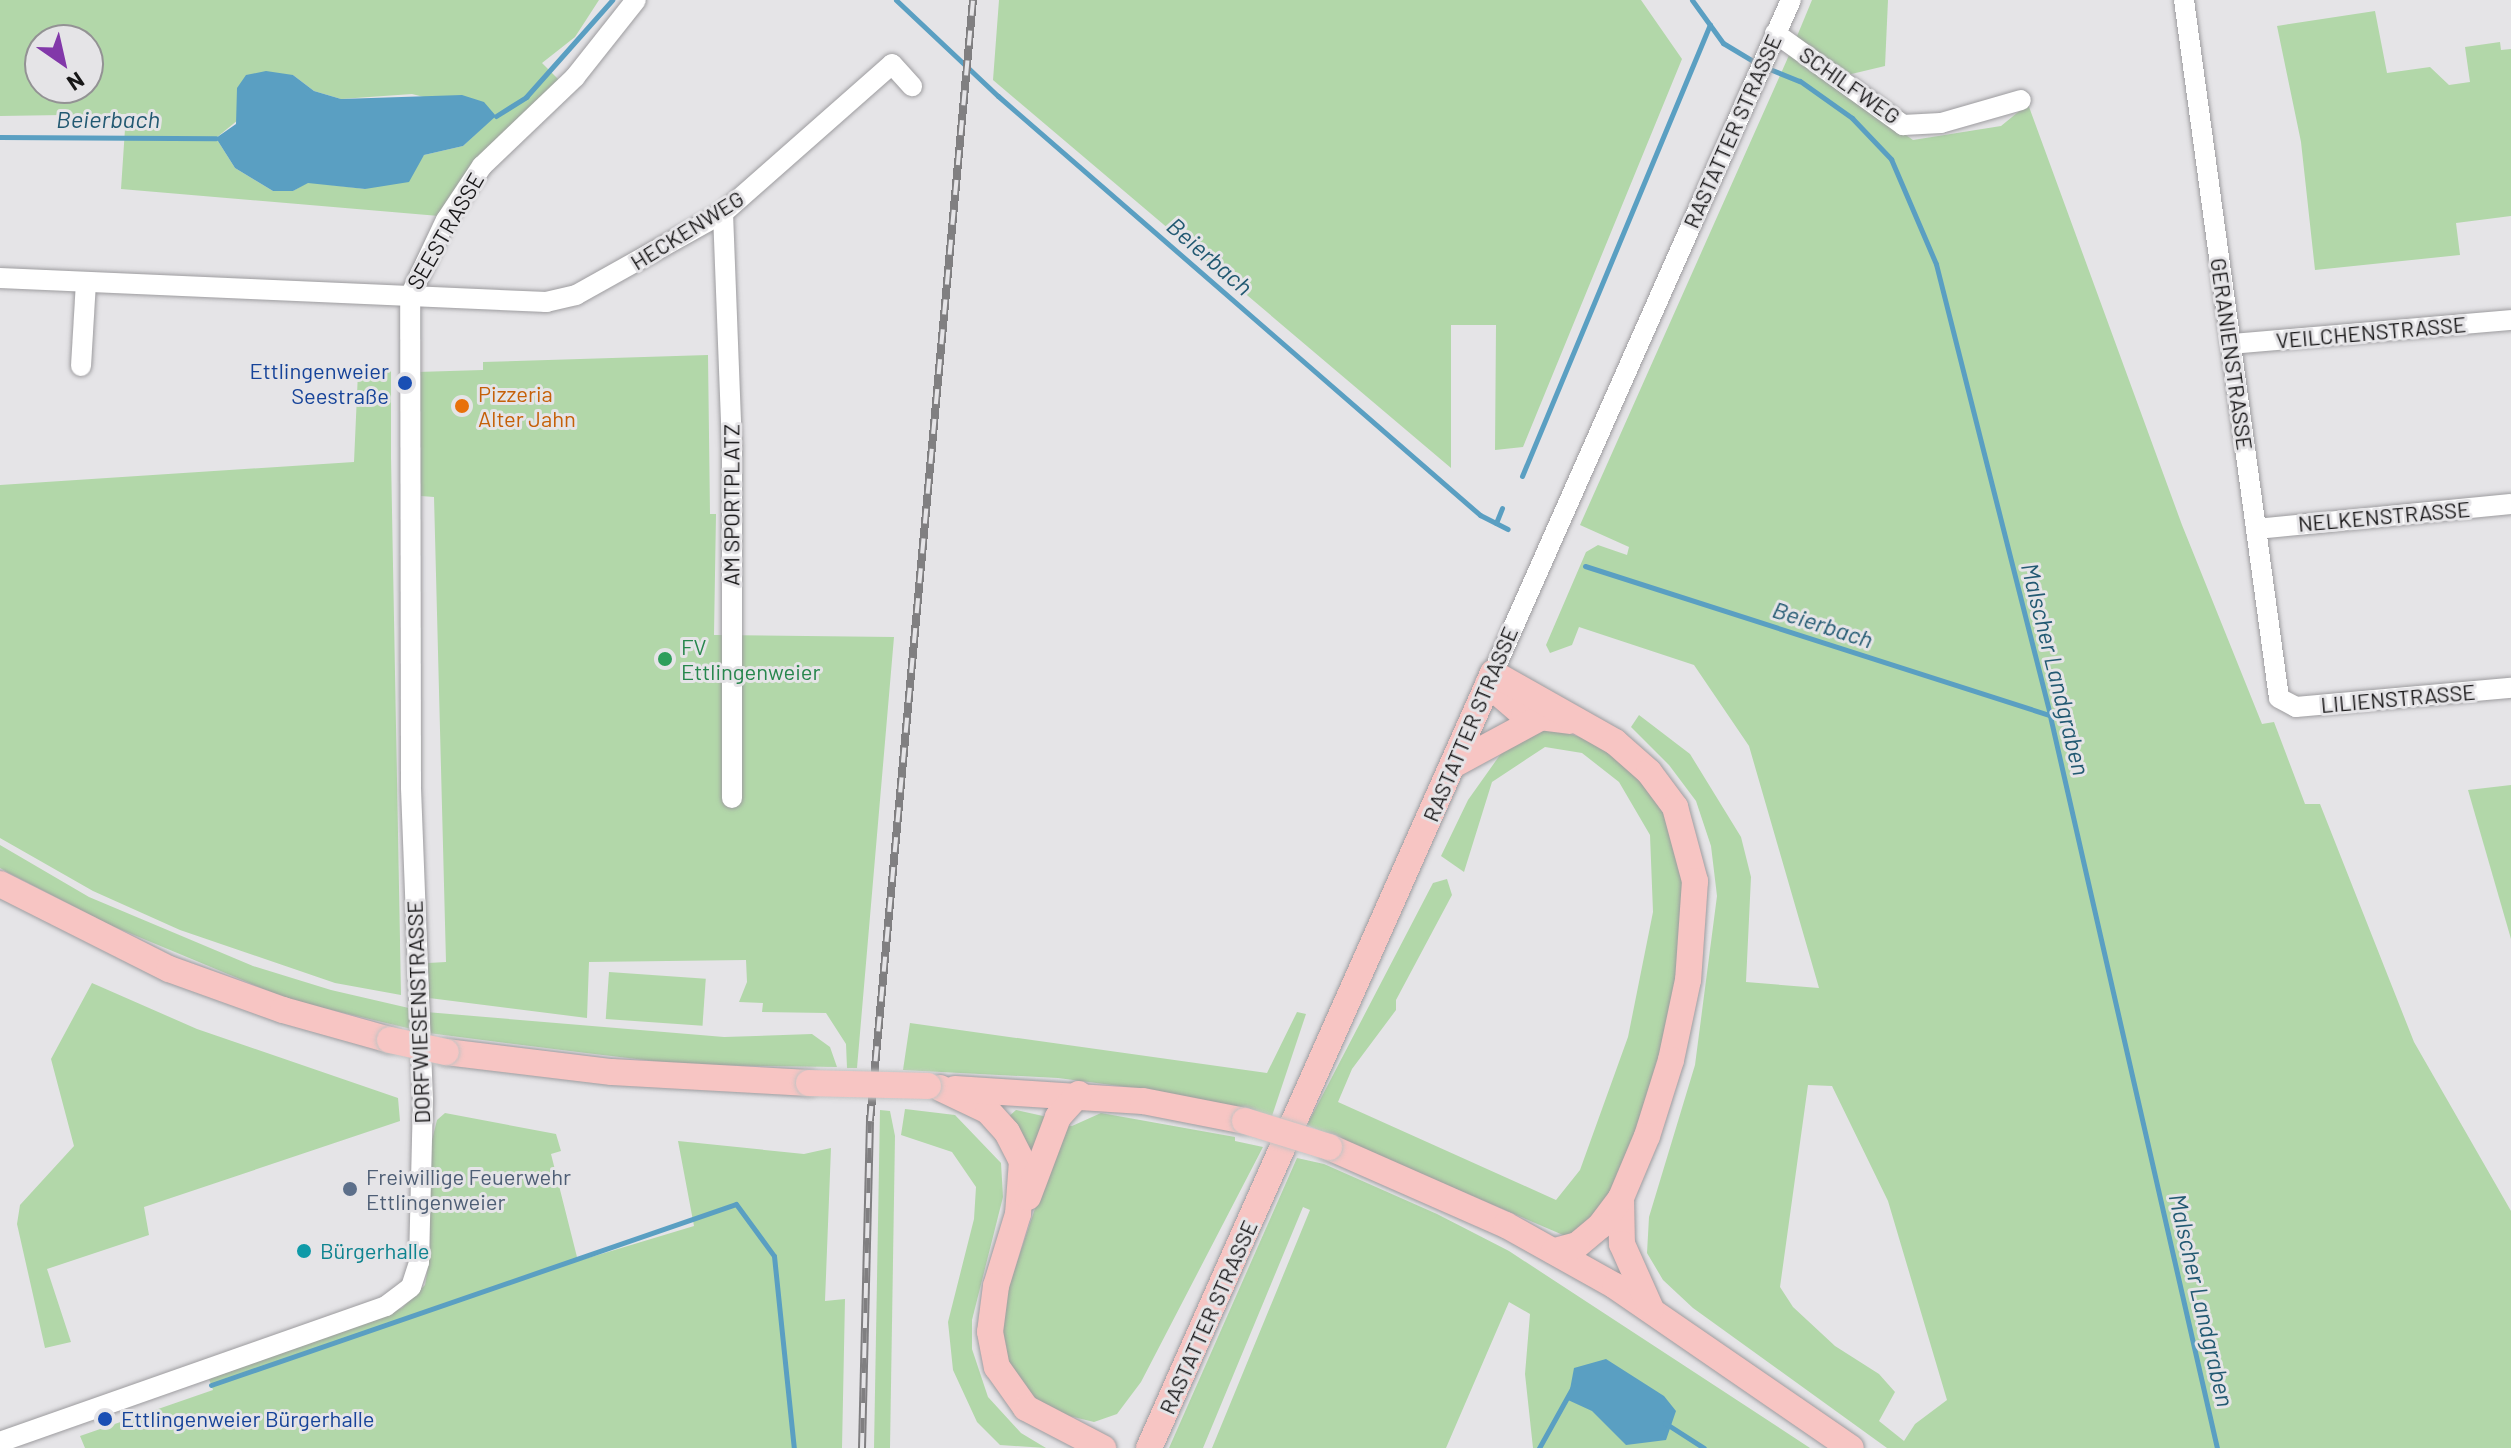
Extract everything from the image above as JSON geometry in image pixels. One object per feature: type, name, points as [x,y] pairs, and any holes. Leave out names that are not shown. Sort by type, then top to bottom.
[{"type":"main road","points":[[1490,678],[1504,703],[1538,719],[1578,722]]},
{"type":"main road","points":[[1490,678],[1615,742],[1649,772],[1675,807],[1695,881],[1695,934],[1671,1060],[1621,1198],[1592,1234],[1577,1245],[1554,1251]]},
{"type":"main road","name":"RASTATTER STRASSE","points":[[1149,1448],[1490,678]]},
{"type":"main road","points":[[1453,765],[1538,719]]},
{"type":"main road","points":[[0,884],[169,969],[283,1010],[446,1052],[612,1072],[1079,1094],[1245,1121],[1329,1147],[1432,1189],[1554,1251],[1651,1309],[1851,1448]]},
{"type":"main road","points":[[934,1087],[988,1111],[1012,1139],[1022,1161],[1018,1214]]},
{"type":"main road","points":[[1079,1094],[1058,1117],[1018,1214],[996,1286],[990,1332],[997,1367],[1026,1408],[1103,1448]]},
{"type":"main road","points":[[1621,1198],[1622,1244],[1651,1309]]},
{"type":"street","name":"SEESTRASSE","points":[[0,278],[410,296],[446,220],[482,166],[575,77],[636,0]]},
{"type":"street","name":"RASTATTER STRASSE","points":[[1490,678],[1791,0]]},
{"type":"street","name":"GERANIENSTRASSE","points":[[2184,0],[2278,693],[2285,706]]},
{"type":"street","name":"SCHILFWEG","points":[[1775,33],[1903,125],[1941,123],[2021,100]]},
{"type":"street","name":"HECKENWEG","points":[[410,296],[522,304],[576,295],[723,213],[892,64],[912,86]]},
{"type":"street","name":"AM SPORTPLATZ","points":[[723,213],[732,450],[732,798]]},
{"type":"street","points":[[81,366],[86,282]]},
{"type":"street","name":"DORFWIESENSTRASSE","points":[[0,1442],[386,1306],[411,1287],[419,1262],[423,1101],[411,787],[410,296]]},
{"type":"street","name":"VEILCHENSTRASSE","points":[[2231,344],[2511,320]]},
{"type":"street","name":"NELKENSTRASSE","points":[[2256,529],[2511,504]]},
{"type":"street","name":"LILIENSTRASSE","points":[[2285,706],[2511,688]]},
{"type":"green space","points":[[0,0],[599,0],[575,37],[542,63],[562,83],[439,216],[121,189],[126,114],[0,116]],"holes":[[[293,75],[314,91],[341,99],[412,94],[496,115],[463,146],[424,155],[365,189],[308,182],[293,191],[273,191],[235,168],[216,138]]]},
{"type":"green space","points":[[999,0],[1641,0],[1682,59],[1523,447],[1495,450],[1496,325],[1451,325],[1451,468],[993,80]]},
{"type":"green space","points":[[1812,0],[1888,0],[1885,66],[1843,76],[1795,41]]},
{"type":"green space","points":[[2375,11],[2387,73],[2430,67],[2449,85],[2470,82],[2465,47],[2500,42],[2501,50],[2511,49],[2511,216],[2456,223],[2460,255],[2315,270],[2301,142],[2277,26]]},
{"type":"green space","points":[[1790,53],[1913,140],[2001,126],[2028,104],[2182,525],[2262,724],[2274,722],[2305,804],[2320,804],[2414,1042],[2511,1211],[2511,1448],[1887,1448],[1693,1308],[1663,1280],[1647,1253],[1649,1217],[1695,1065],[1717,896],[1711,846],[1696,801],[1669,765],[1631,727],[1639,715],[1690,754],[1741,837],[1751,877],[1746,982],[1819,988],[1749,746],[1694,665],[1579,627],[1572,645],[1550,653],[1546,645],[1586,552],[1598,545],[1627,555],[1629,547],[1580,525]],"holes":[[[1808,1085],[1832,1086],[1888,1201],[1947,1400],[1915,1424],[1904,1441],[1879,1421],[1895,1392],[1879,1374],[1835,1346],[1793,1307],[1780,1287]]]},
{"type":"green space","name":"FV Ettlingenweier","points":[[708,355],[710,514],[716,514],[714,635],[894,637],[857,1068],[847,1068],[846,1044],[826,1013],[762,1012],[763,1003],[739,1002],[747,982],[746,960],[589,962],[587,1018],[429,998],[428,963],[446,962],[434,497],[421,496],[417,372],[483,370],[483,362]]},
{"type":"green space","points":[[391,369],[401,995],[335,983],[180,930],[93,891],[0,838],[0,485],[354,462],[358,372]]},
{"type":"green space","points":[[1549,727],[1589,740],[1631,769],[1666,814],[1683,871],[1686,923],[1668,1037],[1646,1104],[1620,1172],[1588,1231],[1570,1238],[1307,1125],[1433,883],[1447,879],[1452,895],[1396,1000],[1396,1010],[1352,1069],[1338,1102],[1556,1200],[1580,1170],[1628,1037],[1653,912],[1650,835],[1619,782],[1582,753],[1545,747],[1492,782],[1464,872],[1441,856],[1468,800],[1512,738]]},
{"type":"green space","points":[[2511,785],[2511,939],[2468,790]]},
{"type":"green space","points":[[0,845],[89,897],[253,966],[331,990],[426,1012],[724,1037],[812,1034],[830,1047],[837,1067],[687,1065],[586,1053],[428,1033],[290,1000],[110,925],[9,873],[0,868]]},
{"type":"green space","points":[[609,972],[706,979],[702,1026],[606,1019]]},
{"type":"green space","points":[[92,983],[197,1029],[398,1098],[400,1121],[144,1207],[149,1235],[47,1269],[71,1342],[45,1348],[17,1224],[20,1205],[74,1146],[51,1059]]},
{"type":"green space","points":[[1297,1012],[1306,1014],[1272,1116],[1158,1091],[1058,1078],[903,1070],[910,1023],[1267,1073]]},
{"type":"green space","points":[[905,1109],[955,1115],[1001,1163],[1003,1197],[972,1320],[972,1349],[988,1397],[1021,1433],[1046,1448],[1000,1445],[977,1422],[953,1370],[948,1322],[974,1219],[976,1187],[952,1152],[901,1135]]},
{"type":"green space","points":[[880,1110],[890,1111],[895,1136],[890,1448],[874,1448]]},
{"type":"green space","points":[[1016,1110],[1052,1118],[1034,1174],[1006,1119]]},
{"type":"green space","points":[[445,1113],[556,1134],[561,1151],[551,1154],[578,1261],[694,1226],[678,1141],[804,1154],[831,1148],[825,1301],[845,1299],[842,1448],[85,1448],[80,1436],[213,1390],[209,1379],[402,1308],[425,1285],[430,1255],[429,1152],[437,1120]]},
{"type":"green space","points":[[1101,1113],[1235,1137],[1235,1141],[1263,1147],[1141,1382],[1117,1414],[1094,1422],[1045,1410],[1008,1370],[999,1337],[1008,1289],[1063,1125],[1072,1126]]},
{"type":"green space","points":[[1297,1158],[1324,1164],[1437,1214],[1509,1251],[1810,1448],[1533,1448],[1525,1374],[1530,1314],[1509,1302],[1446,1448],[1212,1448],[1310,1210],[1303,1207],[1203,1448],[1169,1448]]},
{"type":"water","points":[[266,71],[293,75],[314,91],[341,99],[462,95],[484,102],[496,116],[463,146],[424,155],[409,182],[365,189],[308,183],[293,191],[273,191],[235,168],[216,138],[236,124],[237,88],[246,75]]},
{"type":"water","points":[[1606,1359],[1664,1396],[1676,1411],[1666,1440],[1626,1445],[1592,1411],[1568,1400],[1574,1368]]},
{"type":"waterway","name":"Beierbach","points":[[496,116],[526,97],[612,0]]},
{"type":"waterway","name":"Beierbach","points":[[896,0],[998,96],[1480,515],[1508,529]]},
{"type":"waterway","name":"Malscher Landgraben","points":[[1692,0],[1723,43],[1758,64]]},
{"type":"waterway","points":[[1522,476],[1710,25]]},
{"type":"waterway","name":"Malscher Landgraben","points":[[1767,68],[1800,81],[1852,118],[1891,159],[1936,264],[2050,716],[2217,1448]]},
{"type":"waterway","name":"Beierbach","points":[[0,137],[216,138]]},
{"type":"waterway","points":[[1496,523],[1502,508]]},
{"type":"waterway","name":"Beierbach","points":[[1585,566],[2049,715]]},
{"type":"waterway","points":[[211,1385],[736,1204],[774,1256],[794,1448]]},
{"type":"waterway","points":[[1539,1448],[1574,1385]]},
{"type":"waterway","points":[[1665,1423],[1704,1448]]},
{"type":"railway","points":[[862,1448],[870,1121],[973,0]]},
{"type":"place","name":"Ettlingenweier Seestraße","points":[[405,383]]},
{"type":"place","name":"Pizzeria Alter Jahn","points":[[462,406]]},
{"type":"place","name":"FV Ettlingenweier","points":[[665,659]]},
{"type":"place","name":"Freiwillige Feuerwehr Ettlingenweier","points":[[350,1189]]},
{"type":"place","name":"Bürgerhalle","points":[[304,1251]]},
{"type":"place","name":"Ettlingenweier Bürgerhalle","points":[[105,1419]]}]
